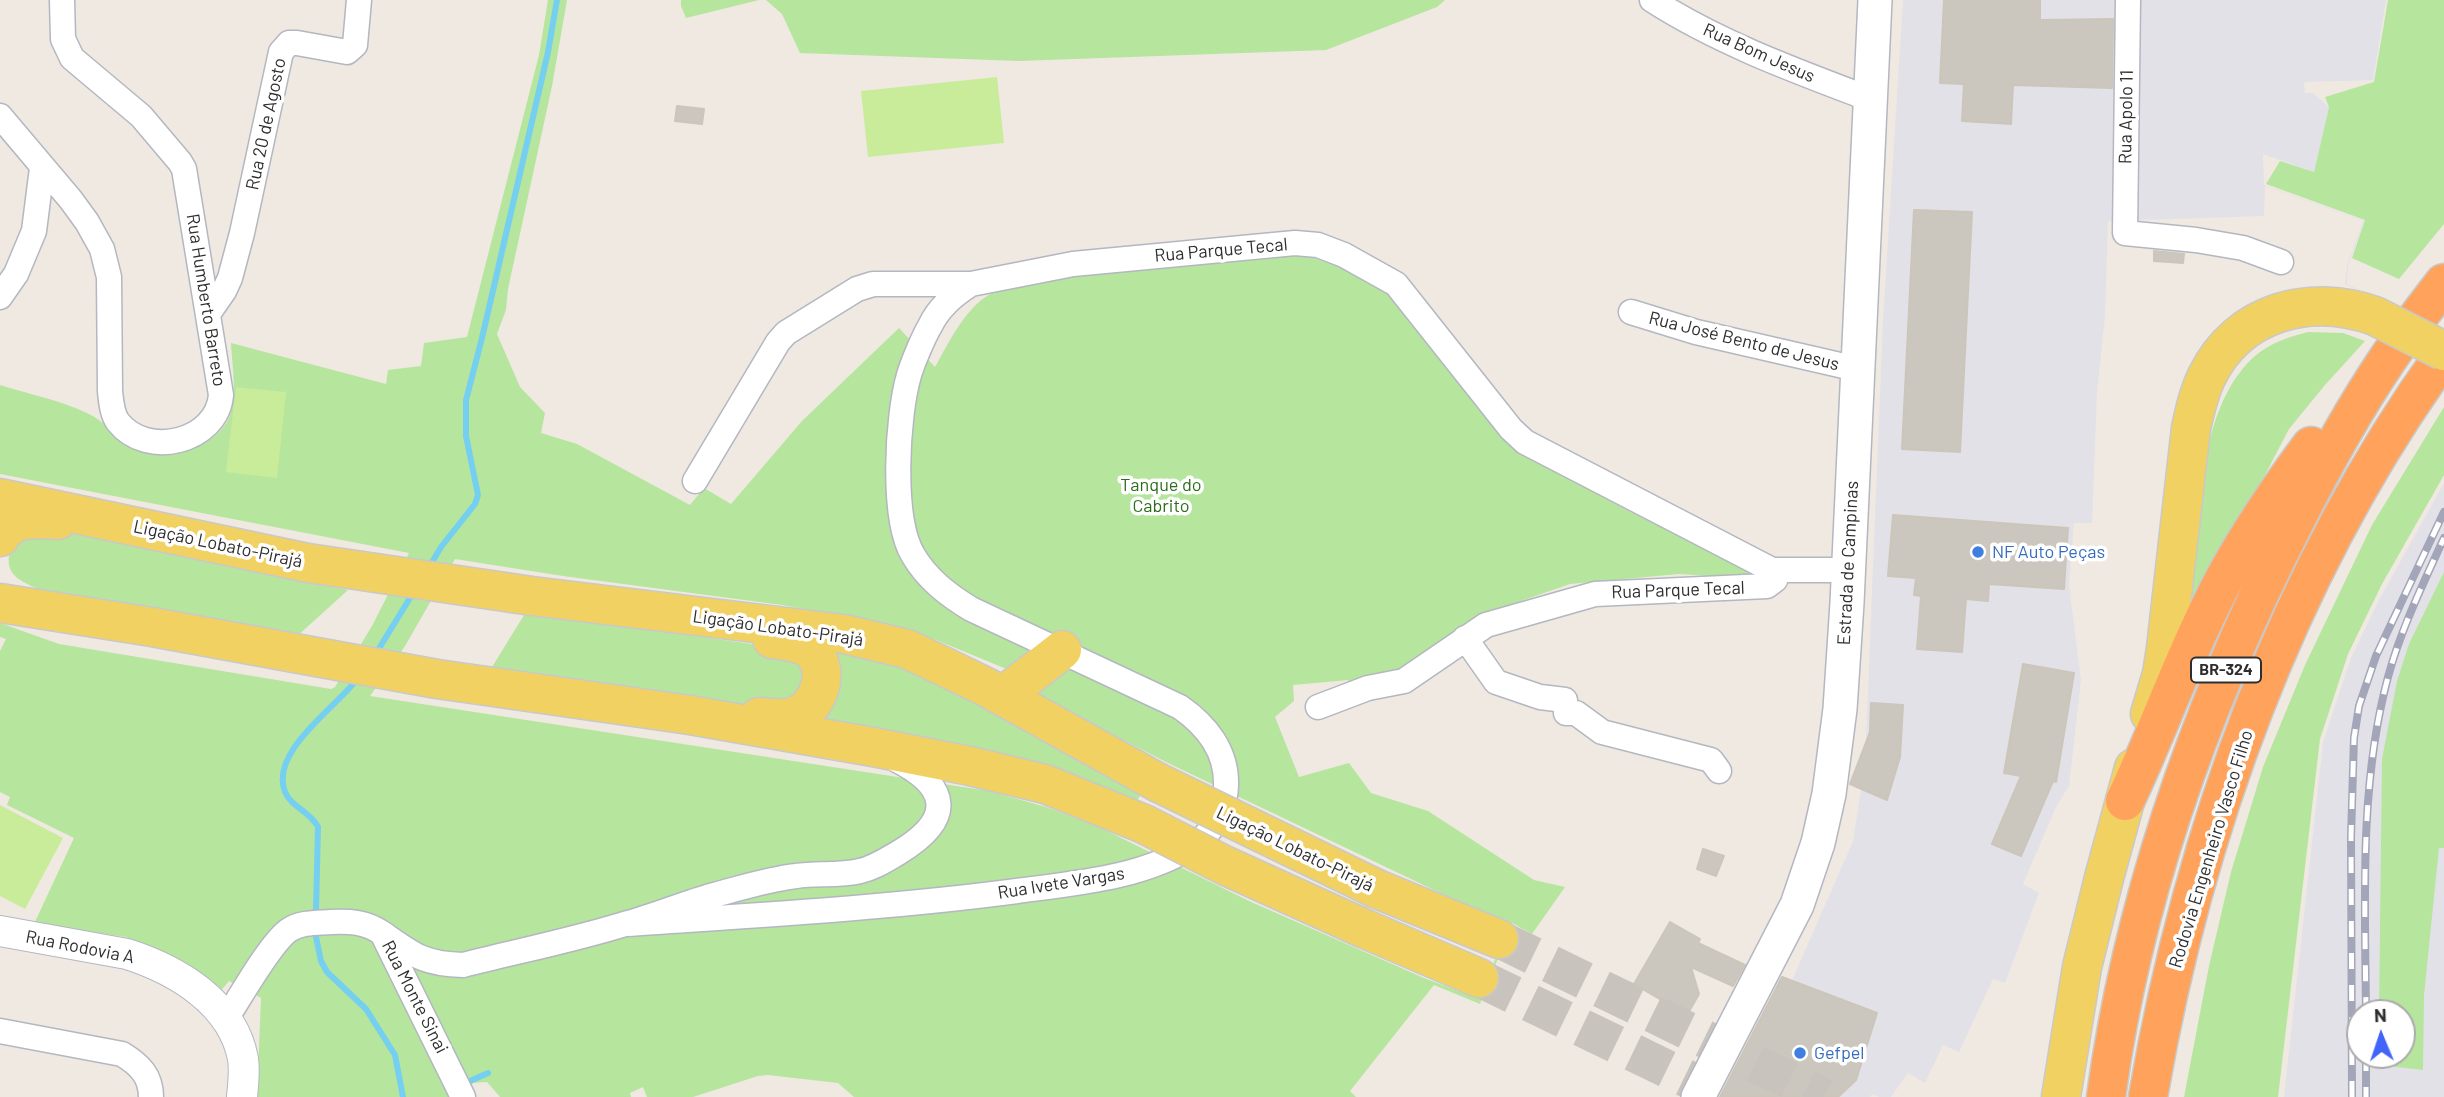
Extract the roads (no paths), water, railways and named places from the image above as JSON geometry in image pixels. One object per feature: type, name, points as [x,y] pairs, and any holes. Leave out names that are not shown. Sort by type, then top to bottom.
[{"type":"highway","name":"BR-324","points":[[2106,1097],[2112,1048],[2140,923],[2172,812],[2213,699],[2263,584],[2317,479],[2387,360],[2444,283]]},
{"type":"highway","name":"Rodovia Engenheiro Vasco Filho","points":[[2148,1097],[2180,945],[2213,830],[2252,713],[2298,606],[2353,498],[2444,353]]},
{"type":"highway","points":[[2125,801],[2209,609],[2233,564],[2320,433],[2387,360]]},
{"type":"main road","name":"Estrada de Campinas","points":[[1698,1097],[1797,905],[1818,843],[1829,794],[1840,709],[1849,570],[1875,0]]},
{"type":"main road","points":[[2036,1097],[2059,1045],[2162,674],[2191,428],[2198,397],[2208,374],[2232,342],[2246,330],[2277,313],[2294,307],[2315,305],[2347,308],[2375,316],[2444,353]]},
{"type":"main road","name":"Ligação Lobato-Pirajá","points":[[0,498],[308,563],[532,596],[844,634],[907,649],[1003,696],[1157,782],[1377,889],[1499,939]]},
{"type":"main road","points":[[0,537],[5,529],[16,521],[25,519],[113,522]]},
{"type":"main road","points":[[0,578],[8,587],[23,594],[152,627]]},
{"type":"main road","points":[[0,603],[152,627],[437,679],[690,715],[873,747],[1045,784],[1144,824],[1224,865],[1479,978]]},
{"type":"main road","points":[[659,612],[802,645],[815,655],[820,666],[820,689],[815,700],[797,715],[784,718],[690,715]]},
{"type":"main road","points":[[1003,696],[1062,650]]},
{"type":"main road","points":[[2061,1097],[2082,967]]},
{"type":"street","name":"Rua Humberto Barreto","points":[[0,116],[87,222],[102,249],[110,277],[111,404],[117,421],[130,432],[150,441],[184,439],[203,430],[217,414],[222,396],[184,169],[141,116],[72,58],[63,39],[62,0]]},
{"type":"street","name":"Rua 20 de Agosto","points":[[208,314],[224,291],[233,267],[281,52],[289,43],[347,52],[352,50],[355,46],[359,0]]},
{"type":"street","name":"Rua Bom Jesus","points":[[1652,0],[1675,15],[1772,62],[1870,99]]},
{"type":"street","name":"Rua Apolo 11","points":[[2128,0],[2124,233],[2243,247],[2281,262]]},
{"type":"street","points":[[0,298],[16,274],[34,231],[42,168]]},
{"type":"street","name":"Rua Parque Tecal","points":[[695,481],[778,342],[786,333],[857,289],[873,284],[971,284],[1073,264],[1295,243],[1318,246],[1344,255],[1396,284],[1511,429],[1525,442],[1772,570],[1849,570]]},
{"type":"street","name":"Rua Ivete Vargas","points":[[626,924],[837,910],[1018,891],[1144,868],[1198,843],[1214,825],[1227,787],[1226,768],[1207,729],[1180,707],[971,609],[946,593],[928,576],[912,554],[903,527],[899,500],[902,421],[909,375],[930,326],[940,310],[954,295],[971,284]]},
{"type":"street","name":"Rua José Bento de Jesus","points":[[1631,312],[1707,335],[1857,369]]},
{"type":"street","name":"Rua Parque Tecal","points":[[1465,638],[1486,625],[1599,593],[1768,586],[1775,580],[1772,570]]},
{"type":"street","points":[[1318,707],[1368,688],[1404,681],[1465,638],[1496,682],[1540,697],[1565,700],[1566,713],[1576,713],[1602,732],[1711,760],[1719,771]]},
{"type":"street","name":"Rua Ivete Vargas","points":[[383,933],[422,960],[463,965],[626,924],[710,896],[781,878],[861,871],[874,867],[917,841],[927,831],[938,812],[938,796],[924,776],[915,769],[873,747]]},
{"type":"street","name":"Rua Monte Sinai","points":[[226,1019],[281,937],[290,929],[302,924],[363,923],[383,933],[463,1097]]},
{"type":"street","name":"Rua Rodovia A","points":[[0,930],[108,950],[146,960],[196,988],[226,1019],[234,1033],[243,1060],[242,1097]]},
{"type":"street","points":[[0,1031],[122,1054],[140,1065],[151,1084],[151,1097]]},
{"type":"waterway","points":[[428,569],[441,547],[475,504],[478,495],[466,436],[466,400],[548,52],[557,0]]},
{"type":"waterway","points":[[375,655],[413,593]]},
{"type":"waterway","points":[[316,910],[318,827],[288,797],[283,776],[287,761],[296,745],[358,678]]},
{"type":"waterway","points":[[316,937],[321,961],[327,972],[366,1009],[395,1055],[403,1097]]},
{"type":"waterway","points":[[470,1081],[488,1073]]},
{"type":"tunnel","points":[[1499,939],[1824,1097]]},
{"type":"tunnel","points":[[1479,978],[1725,1097]]},
{"type":"railway","points":[[2352,1097],[2351,837],[2354,738],[2359,706],[2376,656],[2444,512]]},
{"type":"railway","points":[[2366,999],[2366,844],[2372,759],[2388,677],[2399,642],[2444,538]]},
{"type":"railway","points":[[2366,1069],[2366,1097]]},
{"type":"place","name":"NF Auto Peças","points":[[1978,552]]},
{"type":"place","name":"Gefpel","points":[[1800,1053]]},
{"type":"park label","name":"Tanque do Cabrito","points":[[1161,495]]}]
